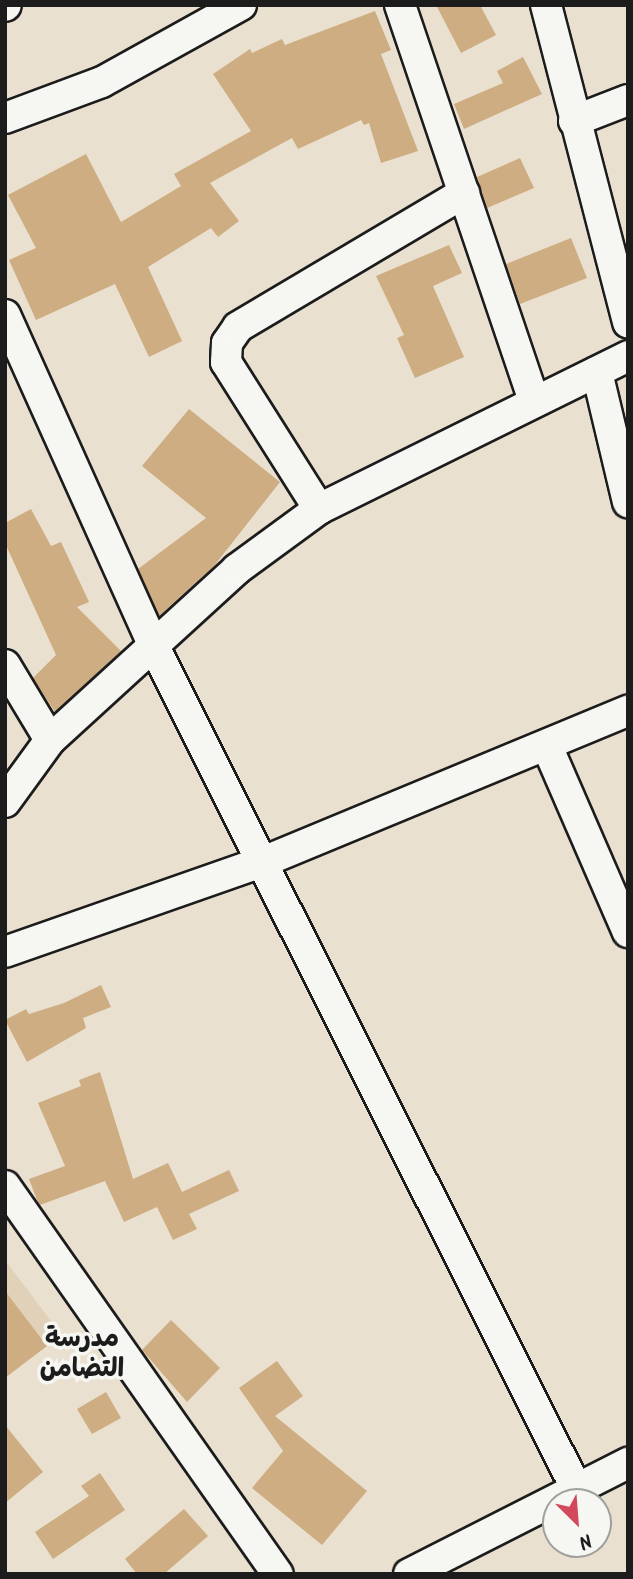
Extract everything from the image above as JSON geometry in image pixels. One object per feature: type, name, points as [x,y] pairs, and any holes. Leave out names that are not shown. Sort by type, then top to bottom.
[{"type":"street","points":[[5,118],[102,82],[241,5]]},
{"type":"street","points":[[400,5],[534,400]]},
{"type":"street","points":[[546,5],[628,323]]},
{"type":"street","points":[[574,121],[628,100]]},
{"type":"street","points":[[319,509],[226,362],[227,343],[238,327],[464,192]]},
{"type":"street","points":[[5,316],[153,645],[265,861],[576,1488],[628,1463]]},
{"type":"street","points":[[5,802],[50,740],[237,569],[319,509],[534,400],[628,356]]},
{"type":"street","points":[[597,372],[628,502]]},
{"type":"street","points":[[5,666],[50,740]]},
{"type":"street","points":[[5,952],[265,861],[628,711]]},
{"type":"street","points":[[547,746],[628,932]]},
{"type":"street","points":[[5,1186],[278,1574]]},
{"type":"street","points":[[409,1574],[542,1506]]},
{"type":"shaded area","points":[[5,1260],[60,1333],[5,1376]]},
{"type":"building","points":[[436,5],[480,5],[496,35],[461,53]]},
{"type":"building","points":[[375,11],[391,50],[381,54],[418,151],[381,163],[369,123],[364,125],[361,120],[298,149],[292,138],[210,183],[239,221],[218,237],[211,228],[148,267],[182,341],[149,357],[115,284],[36,320],[9,260],[36,248],[8,195],[86,154],[121,222],[181,186],[174,174],[251,131],[213,74],[250,49],[252,53],[282,39],[285,45]]},
{"type":"building","points":[[523,57],[542,94],[464,129],[454,104],[503,83],[497,71]]},
{"type":"building","points":[[520,158],[534,188],[487,208],[477,177]]},
{"type":"building","points":[[571,238],[587,278],[520,304],[506,264]]},
{"type":"building","points":[[449,245],[462,273],[433,286],[464,357],[415,378],[397,338],[404,335],[376,276]]},
{"type":"building","points":[[189,409],[280,482],[214,566],[159,616],[138,569],[206,518],[142,466]]},
{"type":"building","points":[[31,509],[51,546],[61,542],[89,602],[77,607],[121,651],[55,712],[33,678],[56,655],[5,543],[5,523]]},
{"type":"building","points":[[101,985],[111,1007],[83,1018],[86,1028],[27,1062],[5,1020],[26,1009],[29,1014],[64,1003]]},
{"type":"building","points":[[100,1072],[133,1179],[168,1163],[182,1192],[229,1170],[239,1191],[189,1214],[197,1229],[173,1240],[157,1207],[124,1222],[105,1181],[40,1205],[29,1179],[65,1166],[38,1103],[81,1086],[79,1080]]},
{"type":"building","points":[[5,1291],[47,1346],[5,1378]]},
{"type":"building","points":[[171,1320],[220,1368],[187,1402],[142,1350]]},
{"type":"building","points":[[277,1361],[303,1396],[275,1416],[367,1491],[322,1545],[252,1488],[283,1451],[239,1388]]},
{"type":"building","points":[[106,1392],[121,1418],[92,1434],[77,1409]]},
{"type":"building","points":[[5,1425],[43,1472],[5,1503]]},
{"type":"building","points":[[100,1473],[125,1510],[53,1559],[35,1532],[89,1496],[81,1486]]},
{"type":"building","points":[[184,1509],[208,1536],[164,1574],[137,1574],[125,1559]]},
{"type":"district","name":"مدرسة التضامن","points":[[82,1355]]}]
